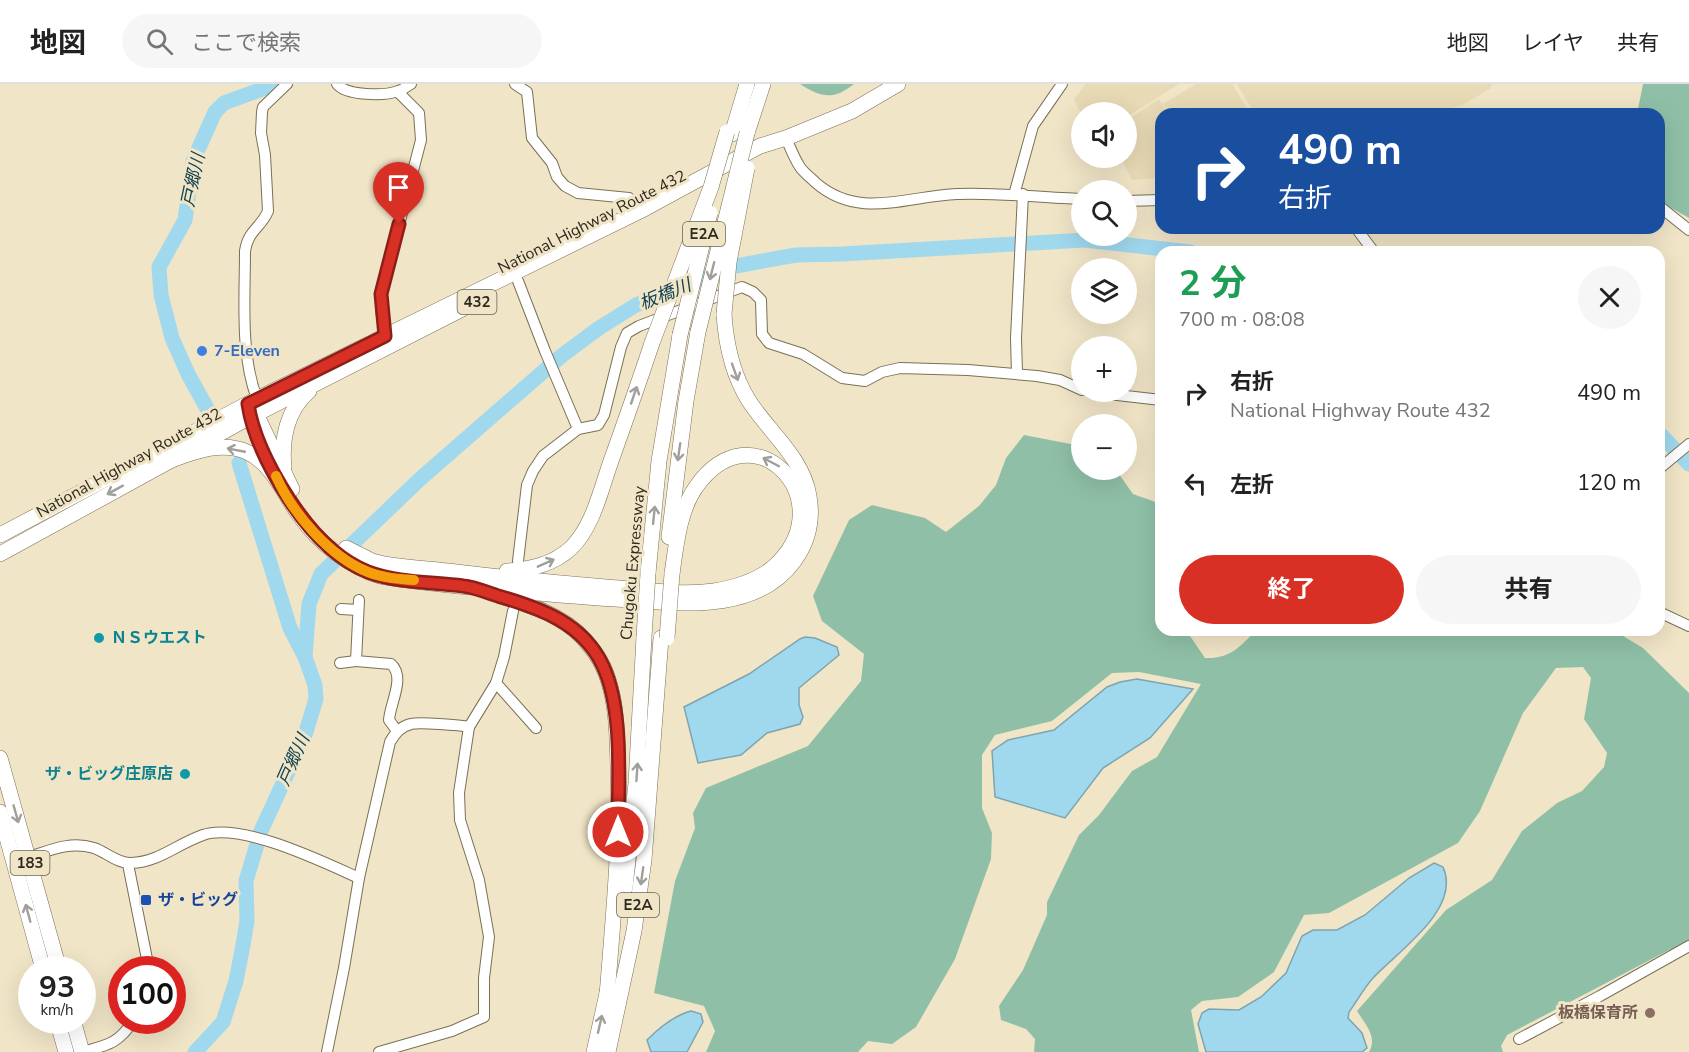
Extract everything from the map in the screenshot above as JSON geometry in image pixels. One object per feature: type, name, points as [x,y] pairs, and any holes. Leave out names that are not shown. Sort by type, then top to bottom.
[{"type":"highway","name":"Chugoku Expressway","points":[[608,1052],[634,931],[644,860],[664,638],[675,478],[698,332],[740,133],[745,84]]},
{"type":"highway","name":"Chugoku Expressway","points":[[594,1052],[607,996],[630,853],[641,712],[648,573],[659,461],[680,335],[690,291],[740,133],[765,84]]},
{"type":"highway","name":"National Highway Route 432","points":[[0,554],[385,336],[644,209],[760,146],[852,111],[898,84]]},
{"type":"highway","points":[[467,580],[574,597],[695,603],[713,602],[746,595],[762,589],[789,568],[806,540],[811,508],[808,492],[796,462],[763,421],[738,381],[729,356],[723,315],[740,133]]},
{"type":"highway","points":[[467,580],[548,563],[571,548],[587,523],[711,187],[740,133]]},
{"type":"highway","name":"National Highway Route 432","points":[[0,535],[253,409],[319,383],[644,218],[786,138]]},
{"type":"highway","points":[[284,484],[284,433],[298,403],[319,383]]},
{"type":"highway","points":[[253,409],[299,516],[321,540],[387,577],[548,582],[682,592],[712,591],[746,584],[780,561],[795,538],[798,502],[792,481],[784,470],[762,457],[748,455],[733,457],[717,465],[694,488],[680,526],[669,574]]},
{"type":"highway","points":[[166,462],[209,449],[236,449],[246,452],[262,463],[284,484]]},
{"type":"highway","points":[[467,580],[551,614],[571,626],[594,650],[603,666],[610,687],[617,739],[618,850],[607,996]]},
{"type":"highway","name":"183","points":[[0,758],[40,956]]},
{"type":"highway","name":"183","points":[[0,812],[21,860],[54,956]]},
{"type":"highway","points":[[61,1034],[66,1052]]},
{"type":"highway","points":[[77,1034],[82,1052]]},
{"type":"street","points":[[253,409],[246,350],[246,240],[265,218],[268,211],[265,155],[261,133],[263,107],[287,84]]},
{"type":"street","points":[[337,84],[340,88],[359,94],[398,92],[411,84]]},
{"type":"street","points":[[515,84],[527,92],[532,138],[552,163],[557,177],[565,186],[578,193],[629,198],[644,209]]},
{"type":"street","points":[[1017,373],[1018,195],[1033,126],[1062,84]]},
{"type":"street","points":[[385,336],[381,294],[389,255],[421,140],[419,113],[398,92]]},
{"type":"street","points":[[786,138],[800,167],[829,194],[848,201],[872,205],[956,194],[1071,198]]},
{"type":"street","points":[[1137,201],[1155,200]]},
{"type":"street","points":[[1665,211],[1689,230]]},
{"type":"street","points":[[518,281],[578,429]]},
{"type":"street","points":[[518,561],[527,484],[533,471],[543,456],[578,429],[598,425],[604,416],[621,347],[627,333],[639,326],[742,287],[753,291],[761,300],[762,334],[770,343],[803,354],[842,378],[864,381],[882,372],[900,368],[1017,373],[1060,380],[1071,385]]},
{"type":"street","points":[[1137,397],[1155,399]]},
{"type":"street","points":[[1665,464],[1689,444]]},
{"type":"street","points":[[341,609],[358,605],[357,661]]},
{"type":"street","points":[[379,1052],[453,1031],[484,1017],[484,978],[489,937],[479,880],[460,820],[459,793],[469,727],[496,683],[504,657],[513,611]]},
{"type":"street","points":[[1665,615],[1689,626]]},
{"type":"street","points":[[340,663],[357,661],[391,664],[395,668],[398,683],[389,720],[397,731]]},
{"type":"street","points":[[496,683],[536,728]]},
{"type":"street","points":[[327,1052],[344,968],[358,878],[390,742],[397,731],[412,723],[469,727]]},
{"type":"street","points":[[21,860],[48,849],[72,844],[93,848],[128,864],[150,861],[200,836],[217,831],[241,834],[312,857],[358,878]]},
{"type":"street","points":[[128,864],[146,956]]},
{"type":"street","points":[[1519,1039],[1689,946]]},
{"type":"street","points":[[82,1052],[112,1044],[123,1034]]},
{"type":"shaded area","points":[[1086,84],[1179,84],[1137,111],[1137,102],[1075,102],[1074,99]]},
{"type":"shaded area","points":[[1196,84],[1232,84],[1246,108],[1165,108],[1163,104]]},
{"type":"shaded area","points":[[1237,84],[1492,84],[1490,89],[1452,108],[1251,108]]},
{"type":"shaded area","points":[[1159,99],[1164,108],[1155,108],[1155,177],[1132,180],[1126,168],[1137,168],[1137,113]]},
{"type":"green space","points":[[800,84],[854,84],[840,93],[827,95],[814,92]]},
{"type":"green space","points":[[1643,84],[1689,84],[1689,218],[1665,204],[1665,108],[1638,108]]},
{"type":"green space","points":[[1024,435],[1071,444],[1071,480],[1123,480],[1133,494],[1155,502],[1155,636],[1190,636],[1205,658],[1228,654],[1250,636],[1623,636],[1643,648],[1689,693],[1689,945],[1669,950],[1507,1035],[1501,1046],[1503,1052],[1369,1052],[1371,1036],[1357,1011],[1446,910],[1492,880],[1522,831],[1557,803],[1582,791],[1604,767],[1607,753],[1584,719],[1591,678],[1583,667],[1556,668],[1523,713],[1480,811],[1458,843],[1329,913],[1304,915],[1274,972],[1238,997],[1202,1001],[1191,1010],[1199,1052],[1034,1052],[1035,1039],[1026,1029],[1001,1020],[999,1006],[1023,970],[1047,915],[1047,902],[1079,835],[1099,815],[1132,771],[1157,757],[1201,684],[1139,672],[1112,673],[1052,721],[995,735],[982,755],[982,808],[992,833],[991,859],[955,959],[916,1027],[892,1044],[868,1041],[858,1052],[706,1052],[715,1031],[704,1006],[654,993],[675,881],[695,828],[693,813],[706,788],[808,746],[861,681],[864,654],[822,621],[813,596],[849,520],[872,505],[925,518],[946,532],[979,506],[996,485],[1006,458]]},
{"type":"water","points":[[805,637],[815,638],[837,647],[839,655],[799,688],[799,705],[803,717],[800,724],[767,733],[741,755],[698,763],[684,707],[749,674]]},
{"type":"water","points":[[1137,679],[1193,689],[1150,738],[1103,768],[1065,818],[995,797],[992,751],[1008,740],[1054,730],[1107,687]]},
{"type":"water","points":[[1434,863],[1443,867],[1446,883],[1444,898],[1436,913],[1411,942],[1373,978],[1349,1012],[1348,1018],[1362,1033],[1367,1048],[1362,1052],[1206,1052],[1198,1024],[1202,1013],[1209,1009],[1239,1010],[1261,997],[1286,973],[1302,936],[1313,930],[1337,930],[1365,915],[1409,878]]},
{"type":"water","points":[[691,1011],[701,1014],[703,1022],[687,1052],[651,1052],[647,1040],[673,1019]]},
{"type":"waterway","name":"戸郷川","points":[[208,410],[172,338],[161,295],[159,267],[185,220],[193,161],[215,112],[224,103],[276,84]]},
{"type":"waterway","name":"板橋川","points":[[305,657],[309,604],[321,574],[420,479],[560,357],[599,328],[636,305],[730,267],[796,255],[1085,240],[1155,248]]},
{"type":"waterway","name":"板橋川","points":[[1665,439],[1689,464]]},
{"type":"waterway","name":"戸郷川","points":[[195,1052],[223,1022],[236,981],[247,921],[246,881],[261,831],[305,735],[316,699],[315,685],[305,657],[290,628],[239,463]]},
{"type":"slow traffic","points":[[276,476],[299,516],[333,550],[369,572],[380,576],[414,580]]},
{"type":"place","name":"7-Eleven","points":[[202,351]]},
{"type":"place","name":"ＮＳウエスト","points":[[99,638]]},
{"type":"place","name":"ザ・ビッグ庄原店","points":[[185,774]]},
{"type":"place","name":"ザ・ビッグ","points":[[146,900]]},
{"type":"place","name":"板橋保育所","points":[[1650,1013]]},
{"type":"route","points":[[399,224],[389,255],[381,294],[385,336],[248,404],[254,429],[280,485],[299,516],[321,540],[362,569],[380,576],[466,586],[521,602],[551,614],[571,626],[583,637],[603,666],[615,712],[619,778],[618,832]]}]
